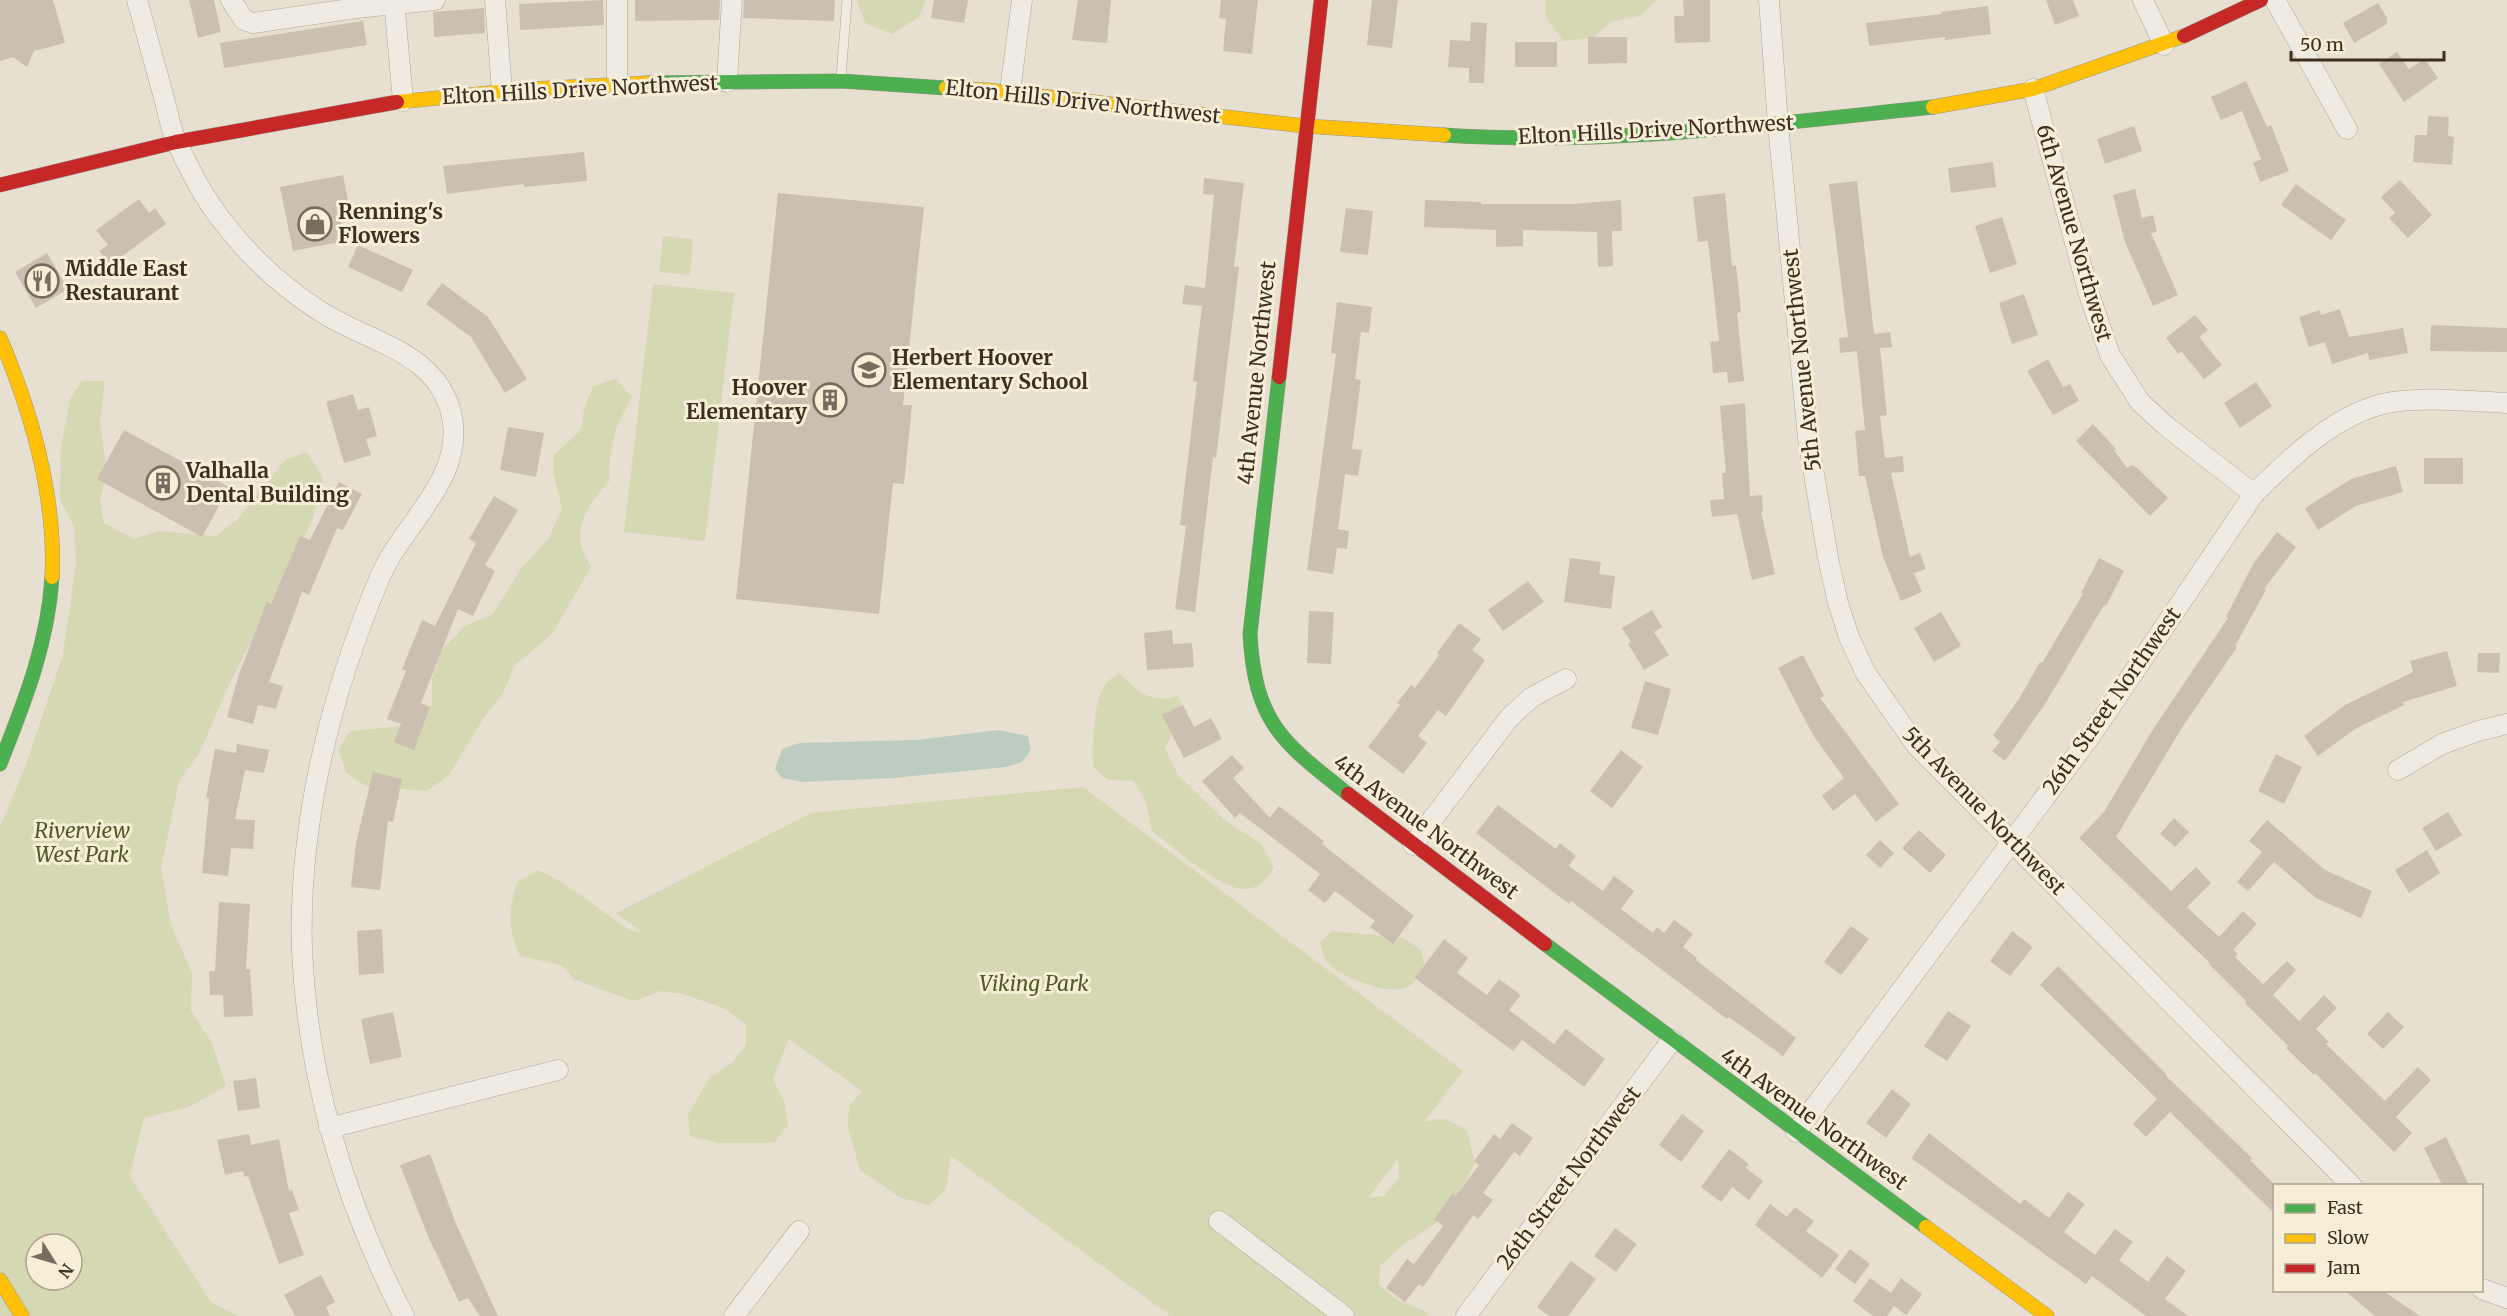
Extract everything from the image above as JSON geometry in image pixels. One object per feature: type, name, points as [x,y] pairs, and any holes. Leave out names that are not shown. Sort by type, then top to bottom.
[{"type":"main road","name":"4th Avenue Northwest","points":[[1321,0],[1305,126],[1250,634],[1252,670],[1261,700],[1275,729],[1297,754],[1413,845],[1672,1040],[2047,1316]]},
{"type":"main road","name":"Elton Hills Drive Northwest","points":[[0,185],[176,142],[404,101],[617,84],[840,81],[1010,91],[1305,126],[1497,139],[1629,136],[1778,124],[1955,105],[2033,88],[2164,45],[2261,0]]},
{"type":"main road","points":[[0,338],[23,392],[34,428],[46,486],[51,562],[50,600],[41,652],[27,697],[0,764]]},
{"type":"main road","points":[[0,1280],[22,1316]]},
{"type":"street","points":[[137,0],[176,142],[226,227],[259,262],[318,310],[339,323],[411,357],[440,385],[448,402],[452,419],[452,458],[444,476],[389,558],[380,576],[342,678],[320,770],[307,853],[302,950],[316,1069],[329,1128],[365,1233],[404,1316]]},
{"type":"street","points":[[231,0],[244,20],[253,23],[394,2],[435,0]]},
{"type":"street","points":[[495,0],[502,92]]},
{"type":"street","points":[[617,0],[617,84]]},
{"type":"street","points":[[727,82],[732,0]]},
{"type":"street","points":[[1010,91],[1022,0]]},
{"type":"street","name":"5th Avenue Northwest","points":[[1769,0],[1778,124],[1808,438],[1826,547],[1845,626],[1865,672],[1916,745],[2351,1184]]},
{"type":"street","points":[[2143,0],[2164,45]]},
{"type":"street","points":[[2275,0],[2348,129]]},
{"type":"street","points":[[394,2],[404,101]]},
{"type":"street","name":"6th Avenue Northwest","points":[[2033,88],[2089,294],[2110,355],[2140,402],[2166,426],[2254,494]]},
{"type":"street","name":"26th Street Northwest","points":[[1796,1132],[2098,726],[2254,494],[2287,461],[2321,433],[2359,414],[2391,403],[2418,400],[2507,403]]},
{"type":"street","points":[[1413,845],[1509,718],[1532,697],[1566,679]]},
{"type":"street","points":[[2398,770],[2442,744],[2478,731],[2507,724]]},
{"type":"street","name":"26th Street Northwest","points":[[1466,1316],[1672,1040]]},
{"type":"street","points":[[329,1128],[558,1070]]},
{"type":"street","points":[[1219,1221],[1344,1316]]},
{"type":"street","points":[[734,1316],[799,1231]]},
{"type":"street","points":[[2483,1290],[2507,1298]]},
{"type":"lane","points":[[840,81],[847,0]]},
{"type":"green space","points":[[857,0],[926,0],[919,17],[892,34],[865,23]]},
{"type":"green space","points":[[1545,0],[1657,0],[1640,16],[1612,21],[1593,38],[1563,41],[1546,18]]},
{"type":"green space","points":[[663,236],[693,239],[690,275],[659,272]]},
{"type":"green space","points":[[653,284],[734,293],[705,541],[624,532]]},
{"type":"green space","points":[[616,379],[632,397],[616,428],[610,458],[609,482],[592,502],[581,527],[581,545],[591,567],[552,634],[515,665],[503,693],[485,716],[449,775],[427,791],[366,786],[346,773],[339,750],[350,731],[413,725],[432,704],[432,679],[442,649],[466,625],[492,615],[521,569],[549,538],[562,508],[553,472],[554,455],[581,430],[584,409],[593,386]]},
{"type":"green space","name":"Riverview West Park","points":[[82,381],[105,381],[100,422],[107,473],[100,500],[104,523],[134,539],[159,531],[216,536],[238,519],[285,460],[307,452],[323,477],[312,521],[227,689],[200,752],[179,781],[161,869],[171,925],[192,973],[191,1011],[212,1043],[226,1086],[189,1107],[144,1118],[130,1176],[211,1302],[238,1316],[0,1316],[0,827],[27,762],[63,655],[76,564],[74,526],[60,500],[61,447],[70,399]]},
{"type":"green space","points":[[1119,673],[1138,690],[1152,697],[1177,696],[1187,712],[1176,726],[1165,748],[1178,775],[1226,821],[1261,844],[1274,867],[1259,885],[1251,889],[1236,888],[1198,866],[1152,831],[1146,802],[1134,781],[1108,780],[1093,767],[1094,723],[1098,700],[1107,682]]},
{"type":"green space","name":"Viking Park","points":[[1083,787],[1463,1071],[1424,1122],[1437,1119],[1446,1120],[1467,1131],[1475,1163],[1463,1187],[1436,1223],[1403,1245],[1380,1266],[1379,1285],[1396,1299],[1425,1311],[1430,1316],[1171,1316],[951,1156],[946,1189],[929,1205],[901,1198],[860,1170],[848,1128],[849,1106],[862,1091],[789,1039],[773,1079],[785,1103],[788,1125],[774,1143],[719,1143],[690,1136],[688,1115],[710,1077],[732,1063],[746,1045],[746,1024],[723,1008],[683,994],[661,991],[634,1001],[575,980],[561,965],[520,956],[510,919],[517,882],[538,870],[562,882],[629,930],[643,933],[616,913],[811,813]],"holes":[[[1398,1158],[1399,1178],[1384,1196],[1368,1198]]]},
{"type":"green space","points":[[1333,931],[1404,938],[1421,950],[1425,966],[1413,983],[1403,989],[1384,989],[1350,978],[1331,966],[1324,956],[1320,942]]},
{"type":"shaded area","points":[[999,730],[1028,736],[1031,750],[1022,762],[1006,767],[893,778],[803,782],[782,778],[775,769],[782,749],[800,743],[916,740]]},
{"type":"building","points":[[0,0],[53,0],[65,43],[34,51],[27,67],[13,57],[0,61]]},
{"type":"building","points":[[189,0],[214,0],[221,32],[198,38]]},
{"type":"building","points":[[603,0],[604,25],[520,30],[519,4]]},
{"type":"building","points":[[635,0],[720,0],[719,20],[635,21]]},
{"type":"building","points":[[744,0],[835,0],[834,21],[743,18]]},
{"type":"building","points":[[934,0],[968,0],[964,23],[931,18]]},
{"type":"building","points":[[1078,0],[1111,0],[1107,43],[1072,40]]},
{"type":"building","points":[[1221,0],[1258,0],[1252,54],[1223,51],[1226,19],[1219,18]]},
{"type":"building","points":[[1372,0],[1398,0],[1392,48],[1367,45]]},
{"type":"building","points":[[1683,0],[1710,0],[1710,42],[1675,43],[1674,16],[1684,16]]},
{"type":"building","points":[[2046,0],[2073,0],[2079,16],[2055,25]]},
{"type":"building","points":[[2378,3],[2387,18],[2387,24],[2354,43],[2343,23]]},
{"type":"building","points":[[1988,6],[1991,34],[1869,46],[1866,23]]},
{"type":"building","points":[[484,8],[485,33],[434,37],[433,12]]},
{"type":"building","points":[[363,21],[367,45],[224,68],[220,43]]},
{"type":"building","points":[[1471,22],[1487,23],[1484,83],[1469,83],[1469,68],[1448,67],[1450,40],[1470,41]]},
{"type":"building","points":[[1588,37],[1627,37],[1627,63],[1588,64]]},
{"type":"building","points":[[1515,42],[1557,42],[1557,67],[1515,67]]},
{"type":"building","points":[[2397,52],[2409,69],[2425,59],[2438,78],[2404,102],[2379,64]]},
{"type":"building","points":[[2246,81],[2267,127],[2271,125],[2289,171],[2260,182],[2253,163],[2261,159],[2242,111],[2221,120],[2211,97]]},
{"type":"building","points":[[2428,116],[2449,117],[2448,136],[2454,137],[2452,165],[2413,162],[2415,135],[2427,135]]},
{"type":"building","points":[[2134,126],[2142,151],[2105,164],[2097,139]]},
{"type":"building","points":[[584,152],[587,181],[524,187],[524,184],[447,194],[443,166]]},
{"type":"building","points":[[1993,162],[1996,187],[1951,193],[1948,168]]},
{"type":"building","name":"Renning's Flowers","points":[[343,175],[349,205],[339,208],[345,241],[293,251],[280,187]]},
{"type":"building","points":[[1204,178],[1244,183],[1234,266],[1239,267],[1195,612],[1175,609],[1186,526],[1180,525],[1197,382],[1193,381],[1202,306],[1182,304],[1185,285],[1205,288],[1214,195],[1203,194]]},
{"type":"building","points":[[2400,180],[2432,215],[2408,238],[2389,218],[2395,213],[2381,197]]},
{"type":"building","points":[[1857,181],[1874,334],[1890,332],[1892,347],[1880,348],[1887,415],[1880,416],[1885,458],[1903,456],[1904,472],[1891,473],[1910,557],[1920,553],[1926,569],[1914,573],[1922,592],[1901,601],[1883,557],[1865,476],[1859,476],[1855,431],[1865,430],[1857,351],[1840,353],[1839,338],[1848,337],[1829,184]]},
{"type":"building","points":[[2296,184],[2346,220],[2331,240],[2281,205]]},
{"type":"building","points":[[2135,189],[2142,218],[2153,215],[2157,232],[2151,233],[2178,295],[2153,306],[2125,242],[2113,195]]},
{"type":"building","name":"Hoover Elementary","points":[[778,193],[924,207],[903,405],[912,405],[904,484],[893,483],[879,614],[736,599]]},
{"type":"building","points":[[1725,193],[1732,266],[1736,265],[1741,312],[1737,313],[1744,381],[1728,383],[1727,372],[1713,373],[1710,342],[1719,341],[1708,241],[1698,242],[1693,197]]},
{"type":"building","points":[[139,199],[149,213],[155,208],[166,224],[110,265],[99,251],[108,245],[96,230]]},
{"type":"building","points":[[1425,200],[1481,202],[1481,204],[1573,204],[1621,200],[1622,231],[1612,231],[1613,266],[1598,267],[1597,232],[1523,230],[1523,246],[1496,247],[1496,230],[1424,227]]},
{"type":"building","points":[[1346,208],[1373,211],[1368,255],[1340,252]]},
{"type":"building","points":[[2002,217],[2017,264],[1990,273],[1975,226]]},
{"type":"building","points":[[358,245],[413,270],[402,292],[348,267]]},
{"type":"building","name":"Middle East Restaurant","points":[[47,253],[68,289],[36,308],[15,272]]},
{"type":"building","points":[[442,283],[488,317],[527,379],[505,393],[471,337],[426,304]]},
{"type":"building","points":[[2024,294],[2038,335],[2012,344],[1999,303]]},
{"type":"building","points":[[1337,302],[1372,307],[1369,333],[1361,332],[1355,379],[1361,380],[1352,449],[1362,450],[1358,476],[1345,474],[1338,529],[1349,531],[1347,549],[1337,548],[1333,574],[1307,570],[1336,354],[1331,353]]},
{"type":"building","points":[[2340,309],[2349,337],[2403,328],[2408,353],[2369,360],[2368,353],[2332,364],[2325,342],[2309,347],[2299,317],[2320,310],[2321,315]]},
{"type":"building","points":[[2195,315],[2208,330],[2199,337],[2222,365],[2204,379],[2181,351],[2178,354],[2166,338]]},
{"type":"building","points":[[2431,325],[2507,328],[2507,352],[2430,351]]},
{"type":"building","points":[[2048,359],[2063,387],[2070,384],[2079,401],[2053,415],[2027,371]]},
{"type":"building","points":[[2256,382],[2272,406],[2240,428],[2224,403]]},
{"type":"building","points":[[353,394],[358,410],[369,407],[377,436],[366,439],[371,455],[344,463],[326,402]]},
{"type":"building","points":[[1745,403],[1750,496],[1762,495],[1763,511],[1761,512],[1775,574],[1752,580],[1737,514],[1712,517],[1710,500],[1724,499],[1722,473],[1726,473],[1720,406]]},
{"type":"building","points":[[2093,424],[2116,449],[2114,450],[2127,468],[2132,465],[2137,468],[2168,498],[2150,516],[2076,441]]},
{"type":"building","points":[[508,427],[544,433],[536,477],[500,470]]},
{"type":"building","name":"Valhalla Dental Building","points":[[124,430],[229,487],[202,537],[97,479]]},
{"type":"building","points":[[2424,458],[2463,458],[2463,484],[2424,484]]},
{"type":"building","points":[[2396,466],[2403,492],[2356,506],[2318,530],[2305,508],[2351,479]]},
{"type":"building","points":[[339,482],[362,494],[343,530],[337,528],[309,595],[302,592],[269,682],[283,686],[276,709],[258,705],[253,724],[227,717],[239,674],[267,602],[271,604],[300,536],[310,540]]},
{"type":"building","points":[[494,496],[518,510],[485,565],[495,571],[473,616],[458,609],[421,703],[430,707],[414,750],[394,742],[401,724],[387,719],[406,671],[402,669],[422,620],[435,626],[476,543],[469,539]]},
{"type":"building","points":[[2277,532],[2296,547],[2264,589],[2266,590],[2235,646],[2237,647],[2183,726],[2116,837],[2171,891],[2196,867],[2211,883],[2187,907],[2219,937],[2243,911],[2257,924],[2233,950],[2238,954],[2235,957],[2263,984],[2287,961],[2296,970],[2273,995],[2299,1021],[2324,995],[2337,1008],[2316,1029],[2329,1042],[2326,1044],[2385,1101],[2418,1067],[2431,1080],[2396,1117],[2412,1133],[2394,1152],[2315,1073],[2314,1075],[2286,1048],[2288,1046],[2245,1003],[2246,1001],[2210,963],[2079,838],[2104,812],[2152,731],[2228,618],[2226,617],[2253,564]]},
{"type":"building","points":[[1570,558],[1601,562],[1599,574],[1615,576],[1611,609],[1564,602]]},
{"type":"building","points":[[2099,558],[2124,571],[2106,606],[2104,605],[2045,704],[2005,761],[1992,751],[2000,742],[1993,735],[2019,699],[2040,662],[2042,663],[2083,594],[2081,593]]},
{"type":"building","points":[[1528,581],[1544,602],[1503,631],[1488,610]]},
{"type":"building","points":[[1652,610],[1662,627],[1654,632],[1669,655],[1644,670],[1628,644],[1631,642],[1622,628]]},
{"type":"building","points":[[1309,611],[1334,612],[1331,664],[1307,663]]},
{"type":"building","points":[[1941,612],[1961,646],[1934,662],[1914,628]]},
{"type":"building","points":[[1459,623],[1481,639],[1472,650],[1485,660],[1446,716],[1438,710],[1418,736],[1427,743],[1403,774],[1368,747],[1400,705],[1397,703],[1411,685],[1415,688]]},
{"type":"building","points":[[1172,630],[1173,644],[1192,643],[1194,667],[1147,670],[1144,633]]},
{"type":"building","points":[[2447,651],[2457,686],[2403,702],[2404,705],[2355,729],[2318,756],[2304,736],[2345,705],[2413,672],[2410,661]]},
{"type":"building","points":[[2478,653],[2500,653],[2499,673],[2477,672]]},
{"type":"building","points":[[1803,655],[1824,696],[1820,698],[1899,804],[1876,822],[1855,794],[1833,811],[1822,796],[1844,778],[1813,735],[1778,668]]},
{"type":"building","points":[[1645,681],[1671,689],[1658,735],[1631,728]]},
{"type":"building","points":[[1183,705],[1194,727],[1211,718],[1222,739],[1184,758],[1162,715]]},
{"type":"building","points":[[237,744],[269,750],[264,773],[245,770],[235,819],[255,820],[253,849],[231,848],[228,876],[202,873],[209,798],[206,798],[215,749],[236,753]]},
{"type":"building","points":[[1621,750],[1643,767],[1612,808],[1590,791]]},
{"type":"building","points":[[2276,754],[2302,767],[2284,804],[2258,791]]},
{"type":"building","points":[[1232,755],[1244,768],[1233,778],[1270,818],[1279,806],[1324,841],[1322,844],[1414,916],[1393,944],[1370,927],[1375,921],[1335,891],[1325,903],[1308,890],[1320,874],[1240,813],[1235,818],[1202,781]]},
{"type":"building","points":[[373,772],[402,779],[393,822],[388,821],[380,890],[351,887],[356,843]]},
{"type":"building","points":[[1498,805],[1556,849],[1560,843],[1576,856],[1569,866],[1603,891],[1614,876],[1634,891],[1621,909],[1653,933],[1657,927],[1664,933],[1674,920],[1693,934],[1683,947],[1697,958],[1696,960],[1796,1038],[1783,1056],[1729,1017],[1727,1019],[1571,901],[1569,904],[1476,833]]},
{"type":"building","points":[[2448,812],[2462,835],[2436,851],[2422,828]]},
{"type":"building","points":[[2174,818],[2189,832],[2175,847],[2160,834]]},
{"type":"building","points":[[2267,820],[2325,870],[2372,891],[2361,918],[2316,898],[2274,862],[2248,891],[2237,882],[2262,852],[2249,841]]},
{"type":"building","points":[[1919,830],[1946,855],[1930,873],[1902,848]]},
{"type":"building","points":[[1880,840],[1894,853],[1880,868],[1866,855]]},
{"type":"building","points":[[2427,850],[2440,873],[2409,893],[2395,870]]},
{"type":"building","points":[[219,902],[250,904],[246,969],[250,969],[253,1016],[224,1017],[223,995],[210,995],[209,971],[215,971]]},
{"type":"building","points":[[1851,926],[1869,939],[1841,975],[1824,962]]},
{"type":"building","points":[[382,929],[384,973],[359,975],[357,931]]},
{"type":"building","points":[[2012,931],[2033,947],[2010,976],[1990,961]]},
{"type":"building","points":[[1444,939],[1468,958],[1457,973],[1487,995],[1499,979],[1521,995],[1509,1010],[1554,1044],[1566,1029],[1605,1059],[1584,1087],[1522,1040],[1513,1051],[1415,978]]},
{"type":"building","points":[[2058,966],[2166,1076],[2252,1158],[2250,1160],[2274,1184],[2273,1212],[2170,1112],[2146,1137],[2133,1124],[2157,1099],[2040,985]]},
{"type":"building","points":[[1948,1011],[1971,1026],[1947,1061],[1924,1046]]},
{"type":"building","points":[[393,1012],[402,1057],[370,1064],[361,1019]]},
{"type":"building","points":[[2388,1012],[2404,1027],[2383,1049],[2367,1034]]},
{"type":"building","points":[[256,1078],[260,1108],[238,1111],[233,1081]]},
{"type":"building","points":[[1892,1089],[1911,1104],[1886,1138],[1866,1123]]},
{"type":"building","points":[[1682,1114],[1704,1131],[1681,1162],[1659,1145]]},
{"type":"building","points":[[1512,1123],[1533,1138],[1520,1156],[1514,1152],[1483,1193],[1493,1200],[1478,1219],[1473,1215],[1423,1287],[1419,1284],[1405,1302],[1386,1288],[1407,1259],[1414,1264],[1443,1226],[1434,1219],[1453,1193],[1456,1196],[1479,1165],[1474,1161],[1494,1134],[1500,1139]]},
{"type":"building","points":[[1929,1133],[2020,1204],[2024,1199],[2049,1218],[2068,1192],[2085,1204],[2064,1232],[2095,1255],[2115,1229],[2133,1242],[2119,1260],[2148,1282],[2167,1256],[2186,1271],[2165,1299],[2188,1316],[2146,1316],[2092,1276],[2086,1284],[1911,1158]]},
{"type":"building","points":[[249,1134],[251,1145],[279,1139],[289,1191],[292,1190],[299,1210],[289,1213],[304,1255],[279,1264],[248,1176],[244,1177],[243,1171],[225,1175],[217,1140]]},
{"type":"building","points":[[2446,1137],[2469,1184],[2442,1184],[2424,1148]]},
{"type":"building","points":[[1729,1149],[1749,1164],[1746,1168],[1763,1181],[1749,1200],[1732,1187],[1721,1202],[1701,1187]]},
{"type":"building","points":[[430,1154],[456,1224],[498,1316],[480,1316],[468,1298],[459,1302],[428,1236],[400,1165]]},
{"type":"building","points":[[1770,1204],[1787,1217],[1795,1207],[1814,1221],[1806,1231],[1839,1255],[1822,1278],[1755,1225]]},
{"type":"building","points":[[1615,1228],[1637,1244],[1616,1272],[1594,1256]]},
{"type":"building","points":[[1850,1249],[1870,1264],[1855,1284],[1835,1269]]},
{"type":"building","points":[[1571,1261],[1596,1279],[1568,1316],[1549,1316],[1537,1307]]},
{"type":"building","points":[[321,1275],[335,1302],[326,1307],[330,1316],[295,1316],[284,1295]]},
{"type":"building","points":[[1870,1278],[1891,1293],[1901,1278],[1922,1294],[1906,1315],[1894,1306],[1887,1316],[1873,1316],[1853,1301]]},
{"type":"building","points":[[2346,1292],[2385,1292],[2420,1316],[2375,1316]]},
{"type":"traffic: fast","points":[[648,83],[841,81],[946,88]]},
{"type":"traffic: fast","points":[[1444,135],[1566,138],[1689,132],[1933,107]]},
{"type":"traffic: fast","points":[[1279,377],[1250,634],[1253,664],[1258,689],[1276,728],[1306,760],[1348,794]]},
{"type":"traffic: fast","points":[[0,764],[34,673],[46,626],[52,577]]},
{"type":"traffic: fast","points":[[1545,944],[1926,1227]]},
{"type":"traffic: slow","points":[[1933,107],[2033,89],[2184,36]]},
{"type":"traffic: slow","points":[[397,102],[531,89],[648,83]]},
{"type":"traffic: slow","points":[[946,88],[986,90],[1305,126],[1444,135]]},
{"type":"traffic: slow","points":[[0,338],[22,395],[40,455],[50,516],[52,577]]},
{"type":"traffic: slow","points":[[1926,1227],[2047,1316]]},
{"type":"traffic: slow","points":[[0,1280],[22,1316]]},
{"type":"traffic: jam","points":[[1279,377],[1321,0]]},
{"type":"traffic: jam","points":[[2184,36],[2261,0]]},
{"type":"traffic: jam","points":[[0,185],[176,142],[397,102]]},
{"type":"traffic: jam","points":[[1348,794],[1545,944]]},
{"type":"place","name":"Renning's Flowers","points":[[315,224]]},
{"type":"place","name":"Middle East Restaurant","points":[[42,281]]},
{"type":"place","name":"Herbert Hoover Elementary School","points":[[869,370]]},
{"type":"place","name":"Hoover Elementary","points":[[830,400]]},
{"type":"place","name":"Valhalla Dental Building","points":[[163,483]]}]
